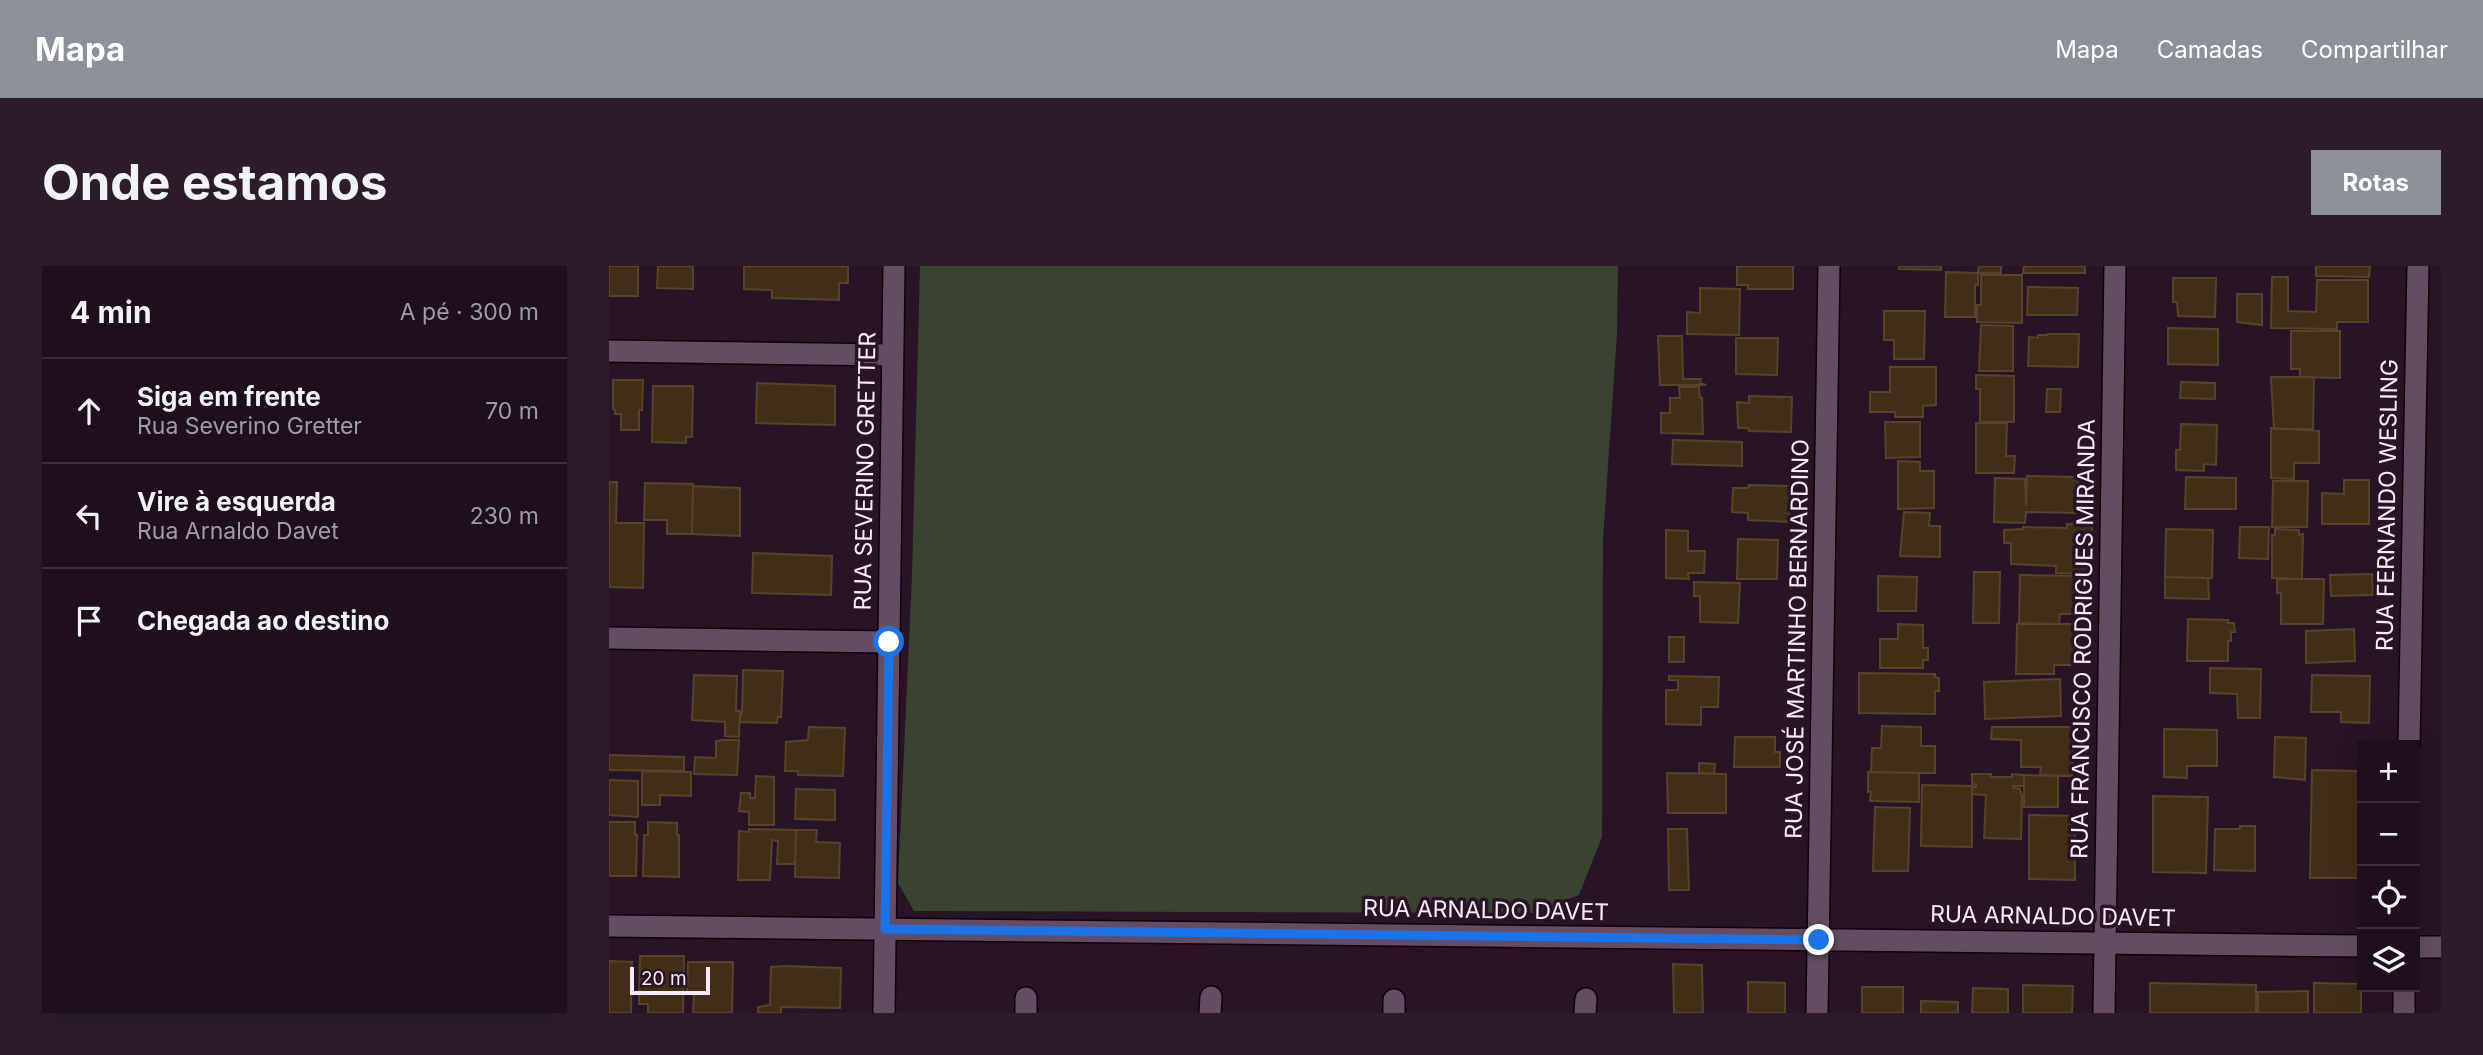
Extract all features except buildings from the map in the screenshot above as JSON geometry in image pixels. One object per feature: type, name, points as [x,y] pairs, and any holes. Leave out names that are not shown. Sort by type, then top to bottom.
[{"type":"street","name":"RUA SEVERINO GRETTER","points":[[884,1013],[894,266]]},
{"type":"street","name":"RUA JOSÉ MARTINHO BERNARDINO","points":[[1818,1013],[1829,266]]},
{"type":"street","name":"RUA FRANCISCO RODRIGUES MIRANDA","points":[[2104,1013],[2115,266]]},
{"type":"street","name":"RUA FERNANDO WESLING","points":[[2409,740],[2418,266]]},
{"type":"street","points":[[609,351],[892,355]]},
{"type":"street","points":[[609,638],[889,642]]},
{"type":"street","name":"RUA ARNALDO DAVET","points":[[609,926],[2357,946]]},
{"type":"street","points":[[2420,947],[2441,947]]},
{"type":"street","points":[[2404,992],[2404,1013]]},
{"type":"green space","points":[[920,266],[1618,266],[1617,333],[1603,540],[1602,837],[1579,895],[1532,913],[914,911],[898,883],[912,575]]},
{"type":"route","points":[[889,642],[885,929],[1819,940]]}]
